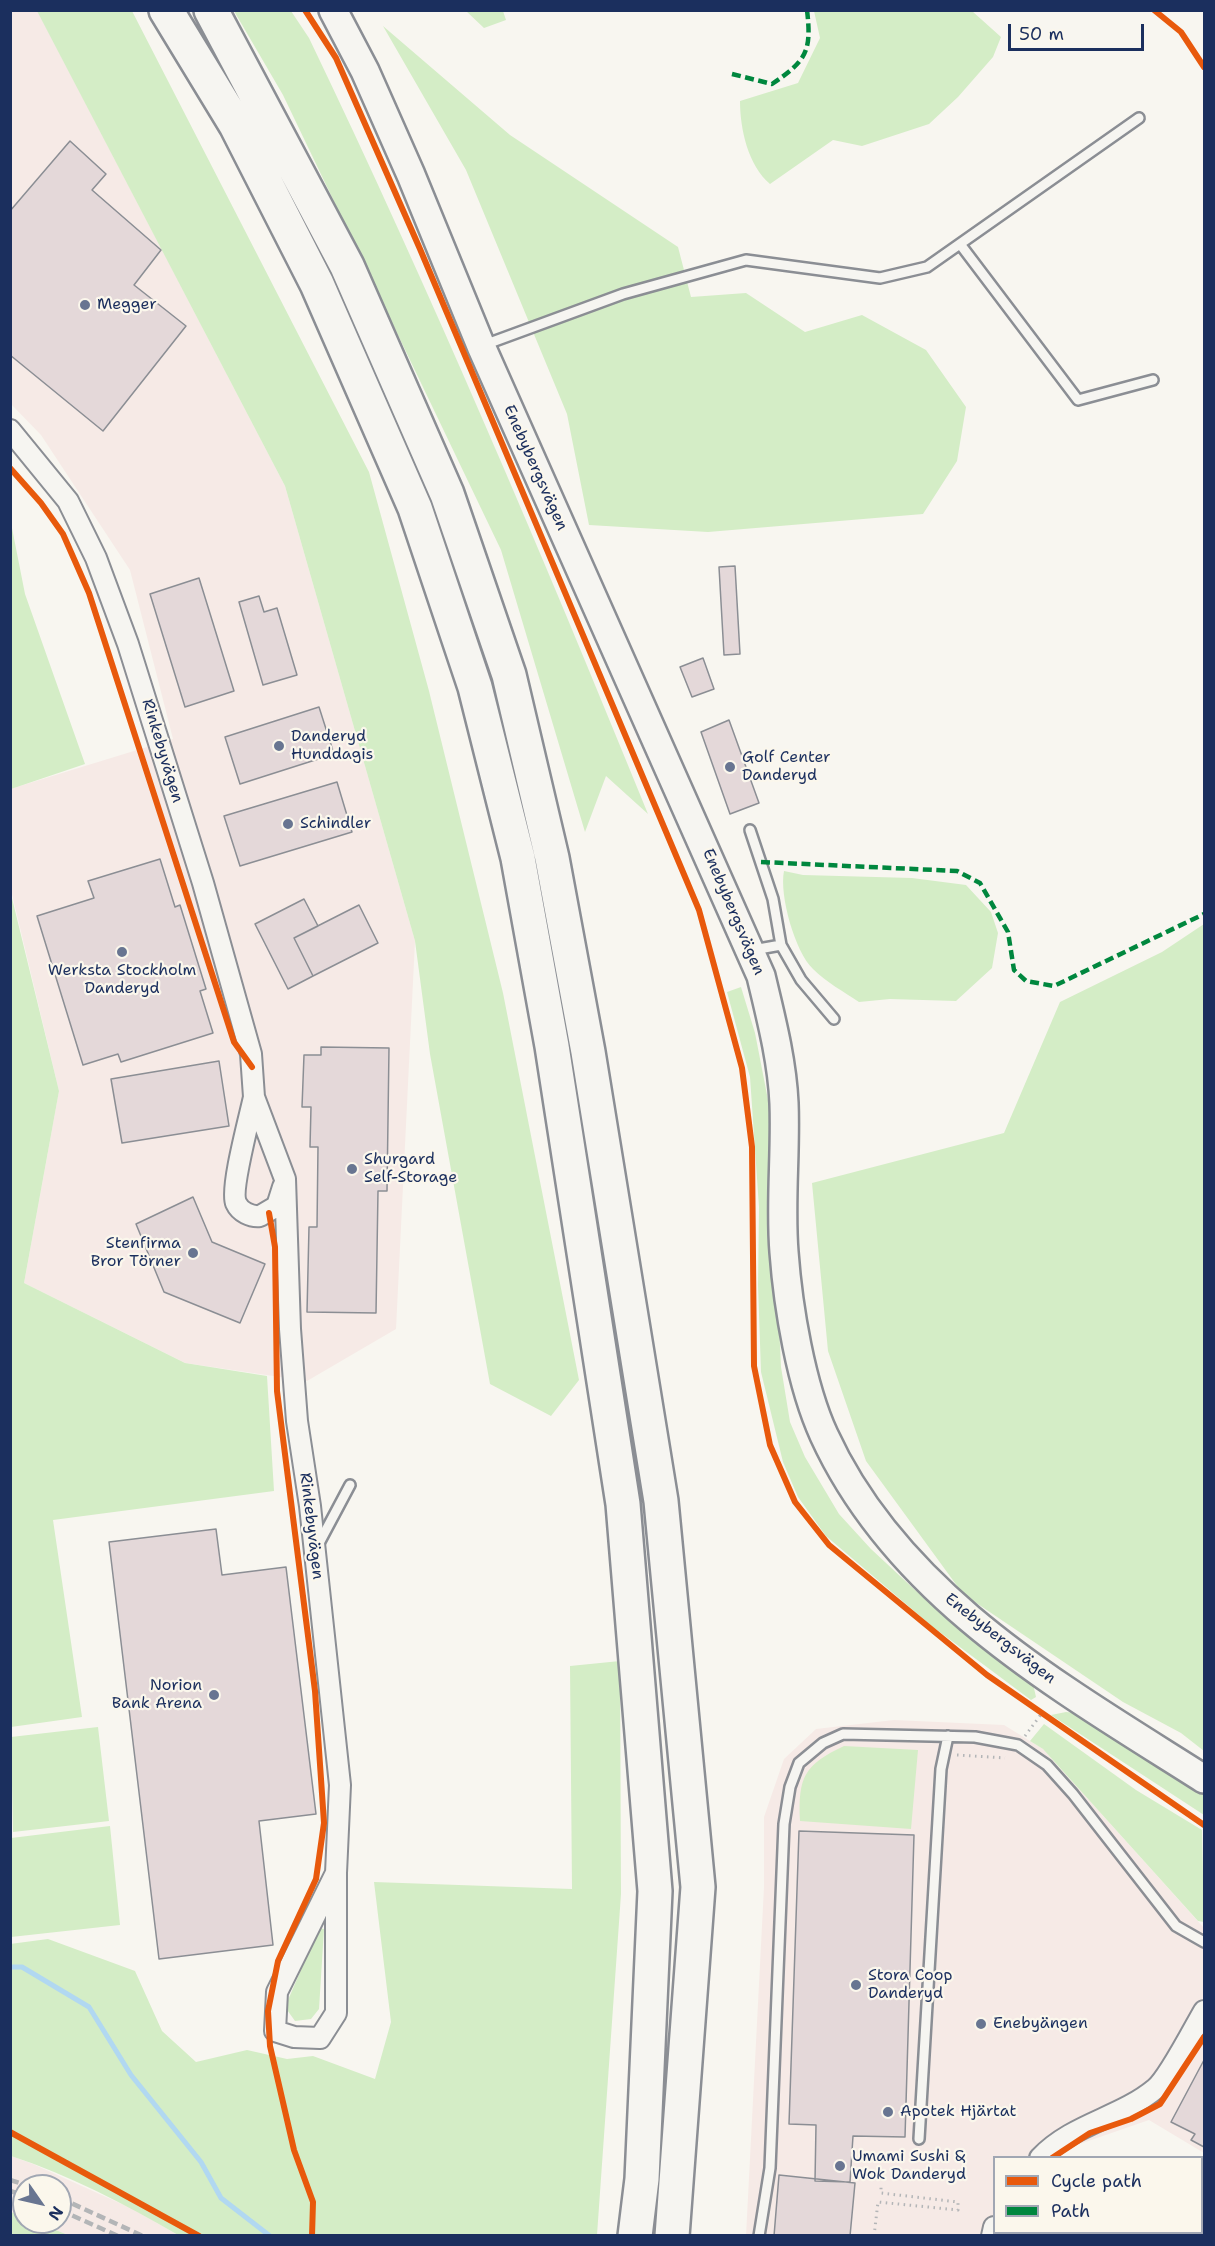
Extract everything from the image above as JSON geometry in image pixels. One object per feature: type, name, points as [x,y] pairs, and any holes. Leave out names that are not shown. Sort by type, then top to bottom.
[{"type":"highway","points":[[166,10],[236,125],[317,284],[415,508],[475,687],[518,858],[552,1046],[624,1515],[655,1891],[642,2179],[635,2235]]},
{"type":"highway","points":[[211,10],[347,266],[447,494],[508,675],[552,858],[588,1052],[661,1501],[698,1887],[672,2235]]},
{"type":"main road","name":"Enebybergsvägen","points":[[333,10],[365,71],[411,175],[481,346],[761,976],[776,1036],[784,1101],[784,1252],[800,1358],[823,1433],[852,1489],[894,1546],[950,1603],[1044,1675],[1204,1779]]},
{"type":"street","name":"Rinkebyvägen","points":[[10,430],[68,501],[96,558],[128,644],[203,883],[251,1054],[254,1097],[235,1187],[236,1203],[253,1217],[269,1213],[277,1206],[285,1179]]},
{"type":"street","name":"Rinkebyvägen","points":[[254,1097],[285,1179],[290,1329],[297,1421],[315,1552],[340,1785],[336,1873],[336,2013],[320,2038],[294,2037],[274,2031],[268,2013],[336,1873]]},
{"type":"street","points":[[1041,2156],[1069,2134],[1132,2106],[1157,2087],[1204,2011]]},
{"type":"lane","points":[[481,346],[624,294],[746,260],[880,278],[927,267],[1139,118]]},
{"type":"lane","points":[[960,244],[1078,400],[1153,380]]},
{"type":"lane","points":[[750,830],[773,899],[781,945],[801,980],[834,1019]]},
{"type":"lane","points":[[751,950],[781,945]]},
{"type":"lane","points":[[315,1552],[350,1485]]},
{"type":"lane","points":[[759,2235],[770,2168],[784,1824],[790,1787],[799,1763],[823,1743],[843,1734],[975,1737],[1018,1745],[1047,1765],[1073,1794],[1176,1926],[1204,1942]]},
{"type":"lane","points":[[919,2139],[942,1754],[948,1736]]},
{"type":"path","points":[[1032,1707],[1051,1720]]},
{"type":"path","points":[[942,1754],[1006,1758],[1042,1713]]},
{"type":"path","points":[[874,2235],[878,2202],[958,2210],[958,2202],[881,2193],[881,2186]]},
{"type":"shaded area","points":[[37,10],[285,486],[415,941],[396,1329],[307,1381],[185,1363],[24,1283],[59,1091],[11,890],[10,789],[173,739],[130,570],[41,435],[11,404],[11,11]]},
{"type":"shaded area","name":"Enebyängen","points":[[894,1720],[1004,1725],[1043,1749],[1204,1928],[1204,2153],[1149,2120],[1071,2147],[1060,2156],[993,2156],[993,2234],[1012,2235],[746,2236],[764,1887],[764,1817],[784,1759],[816,1729]]},
{"type":"shaded area","points":[[11,2156],[55,2174],[12,2174],[11,2212]]},
{"type":"shaded area","points":[[72,2182],[135,2210],[178,2235],[66,2234],[72,2234]]},
{"type":"green space","points":[[37,11],[132,11],[369,472],[429,691],[503,993],[579,1380],[551,1416],[490,1384],[430,1054],[415,941],[285,486]]},
{"type":"green space","points":[[234,11],[291,11],[309,38],[442,326],[648,814],[606,776],[585,832],[501,550],[283,95]]},
{"type":"green space","points":[[466,11],[503,11],[506,20],[484,28]]},
{"type":"green space","points":[[814,11],[972,11],[1001,37],[993,57],[958,97],[929,124],[862,146],[833,140],[770,184],[756,167],[747,146],[740,101],[798,83],[820,38]]},
{"type":"green space","points":[[383,26],[510,135],[678,247],[691,297],[746,293],[805,332],[862,315],[926,350],[966,407],[957,461],[923,514],[708,532],[589,525],[567,414],[466,170]]},
{"type":"green space","points":[[11,523],[25,594],[85,764],[11,789]]},
{"type":"green space","points":[[784,871],[803,875],[912,878],[966,885],[991,912],[998,933],[992,968],[956,1001],[890,999],[859,1002],[835,987],[806,961],[795,937],[786,908]]},
{"type":"green space","points":[[10,890],[59,1091],[24,1283],[185,1363],[267,1376],[274,1491],[53,1520],[82,1717],[11,1727]]},
{"type":"green space","points":[[1204,924],[1204,1751],[1181,1733],[1123,1702],[963,1594],[866,1461],[828,1351],[812,1183],[1004,1133],[1060,1002],[1162,952]]},
{"type":"green space","points":[[741,987],[755,1033],[769,1105],[781,1367],[790,1422],[805,1457],[839,1514],[871,1549],[915,1590],[1033,1684],[1036,1697],[1031,1700],[933,1627],[826,1536],[798,1497],[783,1462],[761,1372],[758,1285],[759,1207],[750,1077],[727,992]]},
{"type":"green space","points":[[620,1661],[621,1894],[597,2235],[178,2235],[138,2212],[72,2180],[72,2174],[58,2174],[11,2156],[10,1944],[48,1939],[135,1971],[162,2031],[196,2062],[247,2050],[287,2059],[313,2056],[375,2079],[391,2022],[374,1882],[572,1889],[570,1666]]},
{"type":"green space","points":[[1076,1713],[1204,1793],[1204,1815],[1051,1715]]},
{"type":"green space","points":[[1044,1724],[1136,1790],[1202,1830],[1204,1922],[1198,1921],[1043,1749],[1030,1741]]},
{"type":"green space","points":[[98,1727],[109,1821],[13,1832],[11,1737]]},
{"type":"green space","points":[[844,1746],[918,1750],[911,1829],[800,1821],[800,1793],[806,1774],[820,1760]]},
{"type":"green space","points":[[110,1826],[120,1925],[11,1937],[11,1838]]},
{"type":"green space","points":[[319,1928],[324,1929],[319,2009],[311,2019],[295,2021],[285,2007]]},
{"type":"green space","points":[[11,2212],[12,2234],[68,2235],[11,2235]]},
{"type":"green space","points":[[1112,2234],[1112,2236],[1012,2235]]},
{"type":"building","name":"Megger","points":[[70,141],[106,174],[92,190],[161,250],[134,285],[186,326],[103,431],[10,355],[10,211]]},
{"type":"building","points":[[735,566],[740,654],[724,655],[719,567]]},
{"type":"building","points":[[199,578],[234,691],[185,707],[150,594]]},
{"type":"building","points":[[259,596],[264,612],[277,608],[297,675],[263,685],[239,602]]},
{"type":"building","points":[[703,658],[714,689],[692,697],[680,667]]},
{"type":"building","name":"Danderyd Hunddagis","points":[[319,707],[334,754],[240,784],[225,737]]},
{"type":"building","name":"Golf Center Danderyd","points":[[729,720],[759,803],[730,814],[701,732]]},
{"type":"building","name":"Schindler","points":[[337,782],[352,832],[240,866],[224,816]]},
{"type":"building","name":"Werksta Stockholm Danderyd","points":[[160,859],[175,907],[180,905],[206,989],[200,991],[213,1033],[121,1062],[118,1054],[83,1065],[37,916],[94,898],[88,881]]},
{"type":"building","points":[[304,899],[318,926],[294,938],[313,976],[288,989],[255,924]]},
{"type":"building","points":[[359,905],[378,943],[313,976],[294,938]]},
{"type":"building","name":"Shurgard Self-Storage","points":[[321,1047],[389,1048],[387,1191],[378,1191],[376,1313],[307,1312],[309,1227],[317,1227],[318,1147],[310,1147],[311,1107],[302,1107],[304,1055],[321,1055]]},
{"type":"building","points":[[219,1061],[229,1126],[122,1143],[111,1079]]},
{"type":"building","name":"Stenfirma Bror Törner","points":[[193,1197],[212,1242],[265,1264],[240,1323],[164,1292],[136,1224]]},
{"type":"building","name":"Norion Bank Arena","points":[[216,1529],[222,1575],[286,1567],[316,1814],[259,1821],[273,1945],[159,1959],[109,1542]]},
{"type":"building","points":[[799,1831],[914,1835],[905,2137],[853,2136],[850,2182],[815,2181],[816,2125],[789,2124]]},
{"type":"building","points":[[1204,2060],[1204,2147],[1191,2140],[1195,2134],[1171,2122]]},
{"type":"building","points":[[779,2175],[855,2183],[850,2236],[774,2236]]},
{"type":"waterway","points":[[10,1967],[22,1967],[89,2007],[131,2075],[201,2162],[221,2198],[270,2236]]},
{"type":"railway","points":[[72,2203],[143,2236]]},
{"type":"railway","points":[[72,2215],[118,2236]]},
{"type":"marked path","points":[[732,74],[772,84],[793,69],[807,46],[807,10]]},
{"type":"marked path","points":[[761,862],[957,871],[980,883],[1008,932],[1014,970],[1026,981],[1054,986],[1204,914]]},
{"type":"cycle path","points":[[305,10],[336,58],[420,249],[699,910],[742,1068],[752,1147],[754,1366],[770,1445],[795,1502],[829,1545],[987,1675],[1204,1825]]},
{"type":"cycle path","points":[[1154,10],[1181,32],[1204,67]]},
{"type":"cycle path","points":[[10,468],[41,503],[63,534],[89,593],[234,1042],[252,1067]]},
{"type":"cycle path","points":[[269,1213],[275,1247],[277,1391],[315,1691],[324,1823],[316,1879],[278,1961],[268,2011],[270,2046],[294,2150],[313,2202],[312,2236]]},
{"type":"cycle path","points":[[1055,2156],[1090,2133],[1131,2119],[1160,2104],[1204,2037]]},
{"type":"cycle path","points":[[10,2132],[199,2236]]},
{"type":"place","name":"Megger","points":[[85,305]]},
{"type":"place","name":"Danderyd Hunddagis","points":[[279,746]]},
{"type":"place","name":"Golf Center Danderyd","points":[[730,767]]},
{"type":"place","name":"Schindler","points":[[288,824]]},
{"type":"place","name":"Werksta Stockholm Danderyd","points":[[122,952]]},
{"type":"place","name":"Shurgard Self-Storage","points":[[352,1169]]},
{"type":"place","name":"Stenfirma Bror Törner","points":[[193,1253]]},
{"type":"place","name":"Norion Bank Arena","points":[[214,1695]]},
{"type":"place","name":"Stora Coop Danderyd","points":[[856,1985]]},
{"type":"place","name":"Enebyängen","points":[[981,2024]]},
{"type":"place","name":"Apotek Hjärtat","points":[[888,2112]]},
{"type":"place","name":"Umami Sushi & Wok Danderyd","points":[[840,2166]]}]
